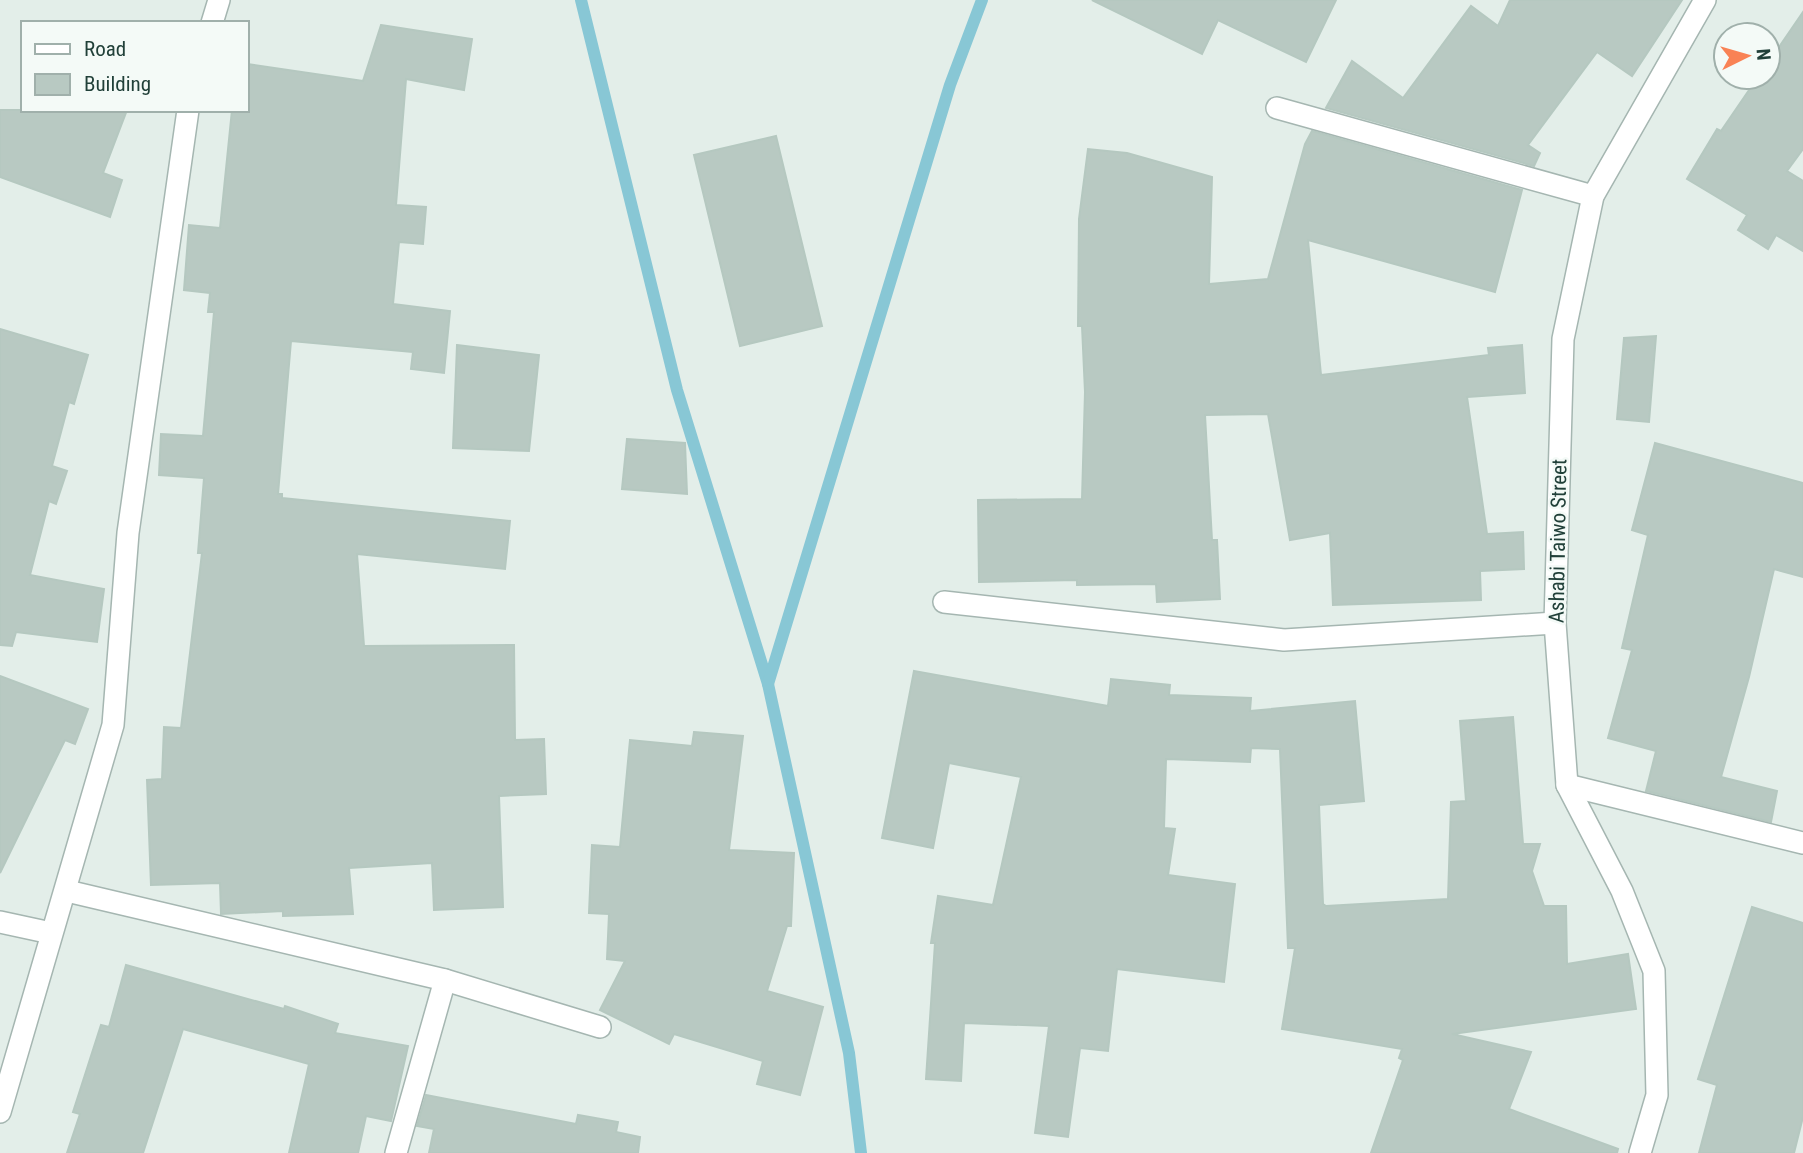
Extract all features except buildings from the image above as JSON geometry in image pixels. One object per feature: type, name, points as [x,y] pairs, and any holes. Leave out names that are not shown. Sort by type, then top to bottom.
[{"type":"street","points":[[213,21],[219,0]]},
{"type":"street","name":"Ashabi Taiwo Street","points":[[1640,1153],[1657,1095],[1654,971],[1622,891],[1567,785],[1555,623],[1563,339],[1593,196],[1705,0]]},
{"type":"street","points":[[1277,108],[1593,196]]},
{"type":"street","points":[[0,1112],[51,933],[67,891],[113,725],[128,533],[188,112]]},
{"type":"street","points":[[944,603],[1284,640],[1555,623]]},
{"type":"street","points":[[1567,785],[1803,843]]},
{"type":"street","points":[[67,891],[445,980],[600,1027]]},
{"type":"street","points":[[0,922],[51,933]]},
{"type":"street","points":[[396,1153],[445,980]]},
{"type":"waterway","points":[[581,0],[677,390],[768,684],[849,1053],[861,1153]]},
{"type":"waterway","points":[[768,684],[950,85],[982,0]]}]
